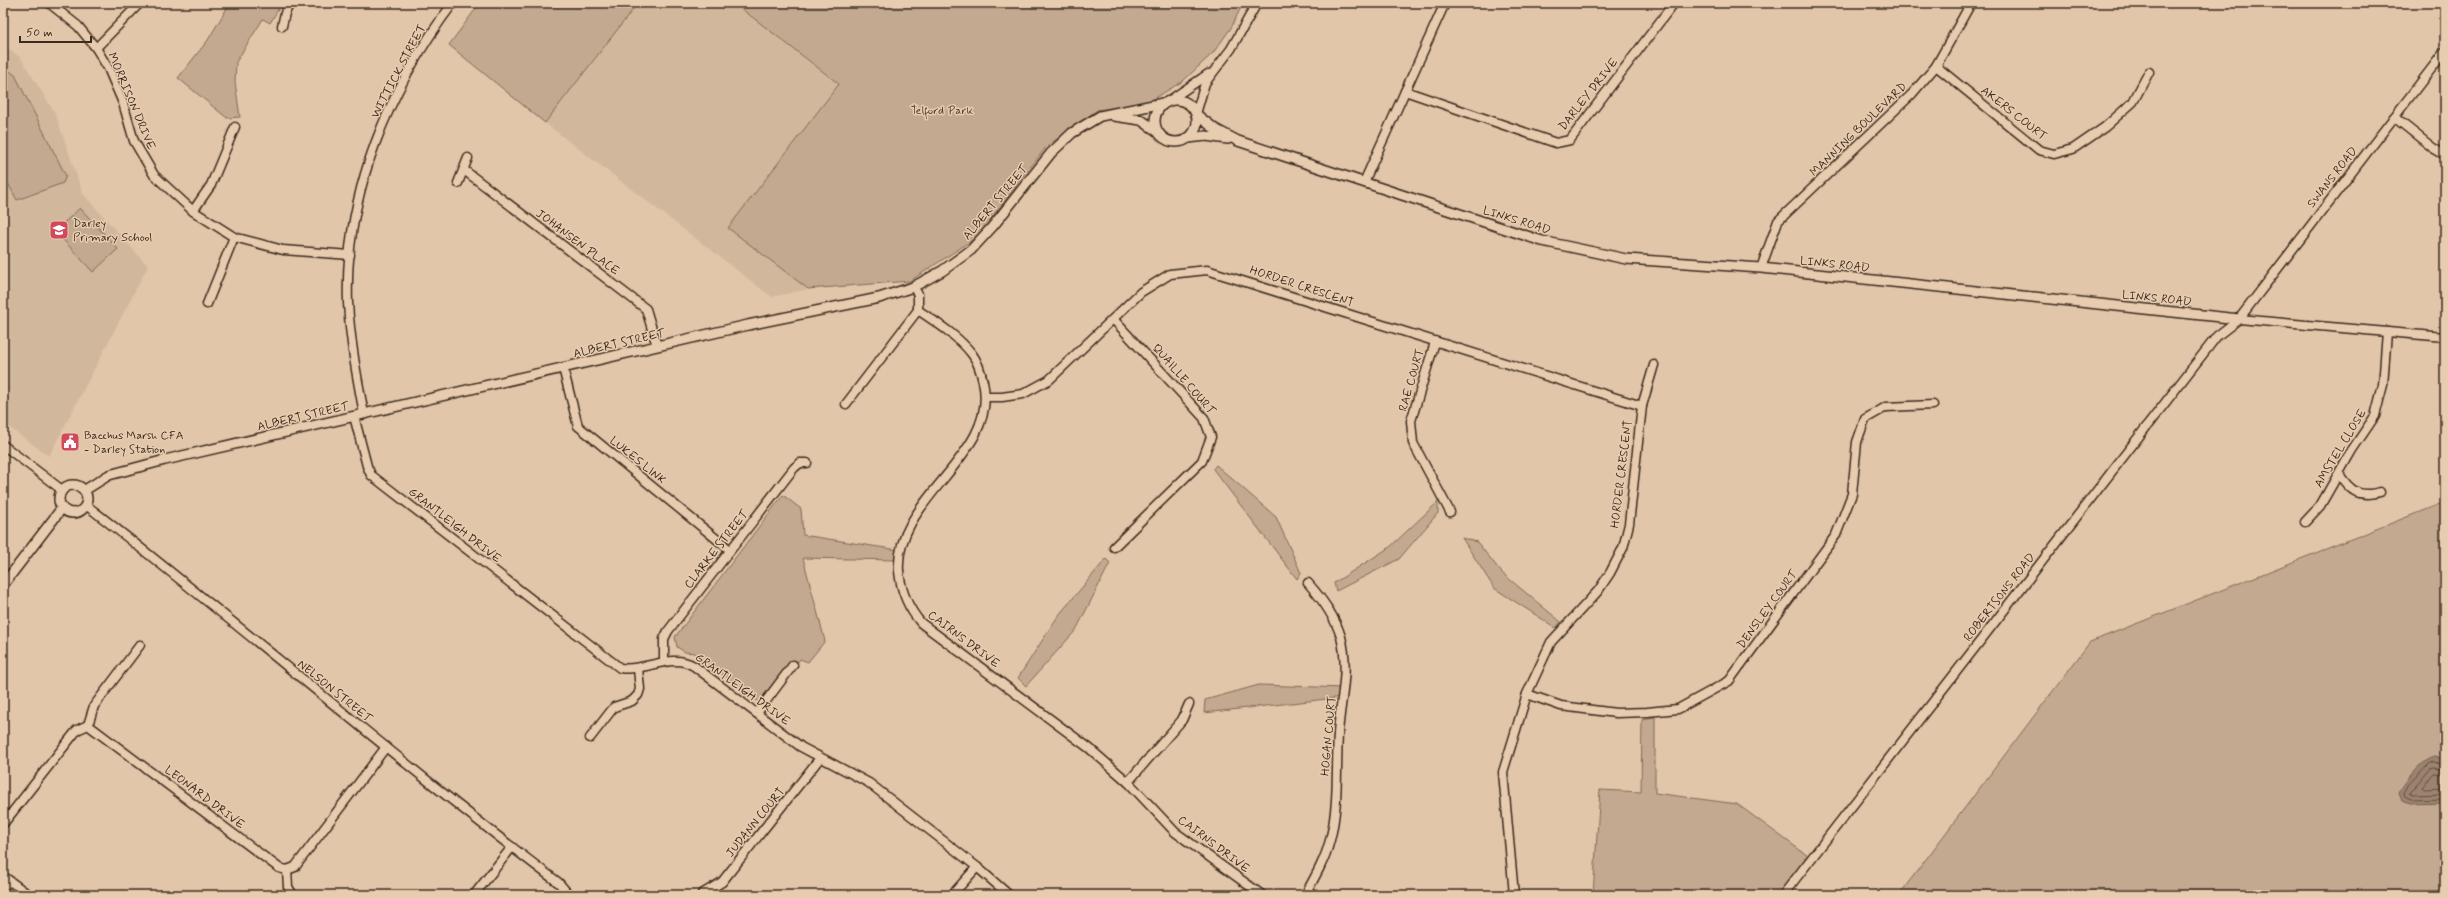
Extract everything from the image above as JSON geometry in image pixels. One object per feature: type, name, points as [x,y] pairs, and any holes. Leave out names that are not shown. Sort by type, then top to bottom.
[{"type":"street","name":"MORRISON DRIVE","points":[[49,3],[78,26],[96,48],[108,68],[123,103],[134,141],[154,175],[193,211],[234,237],[283,250],[350,254]]},
{"type":"street","points":[[96,48],[140,3]]},
{"type":"street","points":[[282,26],[285,12],[290,3]]},
{"type":"street","name":"WITTICK STREET","points":[[364,414],[353,356],[348,302],[350,254],[360,192],[386,114],[429,36],[454,3]]},
{"type":"street","points":[[1100,116],[1122,116],[1141,120],[1168,141],[1178,142],[1188,138],[1197,126],[1196,114],[1200,96],[1213,70],[1231,49],[1257,3]]},
{"type":"street","points":[[1364,182],[1445,3]]},
{"type":"street","name":"DARLEY DRIVE","points":[[1405,91],[1556,143],[1570,140],[1674,3]]},
{"type":"street","name":"MANNING BOULEVARD","points":[[1761,268],[1778,221],[1912,94],[1936,66],[1971,3]]},
{"type":"street","name":"SWANS ROAD","points":[[2239,318],[2445,51]]},
{"type":"street","name":"AKERS COURT","points":[[1936,66],[2039,150],[2054,154],[2073,149],[2106,127],[2133,102],[2149,72]]},
{"type":"street","points":[[1157,131],[1155,116],[1167,102],[1213,70]]},
{"type":"street","points":[[1167,102],[1185,101],[1196,114]]},
{"type":"street","name":"ALBERT STREET","points":[[85,490],[109,475],[354,416],[657,346],[879,298],[914,287],[942,271],[971,250],[993,226],[1051,153],[1072,133],[1100,116],[1167,102]]},
{"type":"street","name":"LINKS ROAD","points":[[1196,114],[1215,129],[1238,141]]},
{"type":"street","points":[[2394,117],[2433,148],[2445,155]]},
{"type":"street","points":[[193,211],[210,186],[235,127]]},
{"type":"street","name":"LINKS ROAD","points":[[1188,138],[1206,136],[1238,141],[1542,241],[1626,259],[1761,268],[2239,318],[2445,337]]},
{"type":"street","points":[[458,183],[468,158]]},
{"type":"street","name":"JOHANSEN PLACE","points":[[464,170],[646,309],[657,346]]},
{"type":"street","points":[[207,304],[234,237]]},
{"type":"street","name":"HORDER CRESCENT","points":[[986,397],[1002,397],[1023,394],[1049,380],[1114,320],[1141,292],[1170,274],[1207,270],[1642,406]]},
{"type":"street","points":[[846,404],[918,310],[918,294],[914,287]]},
{"type":"street","name":"CAIRNS DRIVE","points":[[918,310],[960,341],[973,355],[980,370],[986,397],[982,418],[973,438],[910,523],[902,540],[899,560],[900,580],[910,611],[921,623],[1089,748],[1128,782],[1175,832],[1262,895]]},
{"type":"street","name":"ROBERTSONS ROAD","points":[[1783,895],[2217,336],[2239,318]]},
{"type":"street","name":"QUAILLE COURT","points":[[1114,320],[1204,418],[1211,437],[1202,461],[1114,546]]},
{"type":"street","name":"AMSTEL CLOSE","points":[[2305,522],[2320,506],[2352,450],[2368,429],[2380,401],[2387,332]]},
{"type":"street","name":"RAE COURT","points":[[1435,342],[1411,421],[1413,443],[1450,512]]},
{"type":"street","name":"HORDER CRESCENT","points":[[1514,895],[1503,772],[1527,694],[1551,642],[1598,591],[1610,573],[1622,548],[1629,524],[1642,406],[1654,365]]},
{"type":"street","name":"LUKES LINK","points":[[563,368],[578,426],[730,550]]},
{"type":"street","name":"DENSLEY COURT","points":[[1527,694],[1561,706],[1616,713],[1647,712],[1678,709],[1729,680],[1836,535],[1852,494],[1857,442],[1864,419],[1886,407],[1933,404]]},
{"type":"street","name":"GRANTLEIGH DRIVE","points":[[354,416],[367,466],[371,475],[620,668],[638,669],[664,662],[680,660],[686,661],[820,758],[869,783],[977,867],[1009,895]]},
{"type":"street","points":[[3,445],[62,490]]},
{"type":"street","name":"CLARKE STREET","points":[[664,662],[665,635],[794,468],[800,463],[807,463]]},
{"type":"street","points":[[2339,474],[2344,481],[2358,493],[2368,496],[2380,492]]},
{"type":"street","points":[[73,484],[85,490],[87,500],[86,505],[75,513],[62,508],[59,499],[62,490],[73,484]]},
{"type":"street","name":"NELSON STREET","points":[[86,505],[195,590],[386,747],[560,883],[569,895]]},
{"type":"street","points":[[3,586],[62,508]]},
{"type":"street","name":"HOGAN COURT","points":[[1305,895],[1323,861],[1331,839],[1339,731],[1346,670],[1341,636],[1335,621],[1320,597],[1308,583]]},
{"type":"street","points":[[3,824],[76,730],[88,725],[94,706],[140,645]]},
{"type":"street","points":[[757,713],[793,665]]},
{"type":"street","points":[[590,738],[614,707],[632,701],[638,696],[640,689],[638,669]]},
{"type":"street","points":[[1128,782],[1182,720],[1189,704]]},
{"type":"street","name":"LEONARD DRIVE","points":[[88,725],[279,868],[287,870]]},
{"type":"street","points":[[293,895],[288,887],[287,870],[295,867],[386,747]]},
{"type":"street","name":"JUDANN COURT","points":[[702,894],[722,882],[730,873],[820,758]]},
{"type":"street","points":[[474,895],[512,847]]},
{"type":"street","points":[[952,895],[977,867]]},
{"type":"street","points":[[3,888],[6,878],[29,895]]},
{"type":"shaded area","points":[[638,3],[734,3],[839,84],[729,228],[808,289],[772,297],[545,123]]},
{"type":"shaded area","name":"Darley Primary School","points":[[3,45],[20,57],[55,113],[83,194],[148,266],[49,456],[3,423]]},
{"type":"green space","points":[[230,3],[282,3],[270,23],[263,19],[236,62],[235,82],[240,117],[227,118],[178,78],[208,40]]},
{"type":"green space","points":[[480,3],[638,3],[545,123],[449,45]]},
{"type":"green space","name":"Telford Park","points":[[734,3],[1243,3],[1231,28],[1213,53],[1183,81],[1147,103],[1097,110],[1047,146],[977,237],[910,281],[808,289],[728,228],[839,84]]},
{"type":"green space","points":[[7,69],[15,75],[66,176],[63,183],[17,200],[3,174],[3,71]]},
{"type":"green space","points":[[80,208],[118,249],[93,272],[55,231]]},
{"type":"green space","points":[[1216,465],[1276,517],[1301,573],[1297,579],[1213,469]]},
{"type":"green space","points":[[783,495],[801,509],[803,535],[898,550],[896,560],[803,558],[825,641],[808,662],[800,659],[772,697],[766,702],[759,702],[694,653],[685,652],[677,647],[675,637]]},
{"type":"green space","points":[[1438,502],[1438,513],[1399,559],[1336,591],[1334,583],[1390,547]]},
{"type":"green space","points":[[2445,502],[2445,895],[1899,895],[2090,642]]},
{"type":"green space","points":[[1462,538],[1477,542],[1502,573],[1561,622],[1556,628],[1494,588]]},
{"type":"green space","points":[[1106,559],[1110,563],[1076,630],[1026,686],[1018,678],[1058,616]]},
{"type":"green space","points":[[1259,685],[1344,688],[1344,697],[1204,713],[1205,700]]},
{"type":"green space","points":[[1655,717],[1655,793],[1737,804],[1808,856],[1778,895],[1679,895],[1664,891],[1631,895],[1593,895],[1600,790],[1641,792],[1642,719]]},
{"type":"water","points":[[2434,757],[2445,759],[2445,803],[2411,804],[2402,801],[2399,792],[2405,782],[2419,766]]},
{"type":"place","name":"Darley Primary School","points":[[59,230]]},
{"type":"place","name":"Bacchus Marsh CFA - Darley Station","points":[[70,442]]}]
